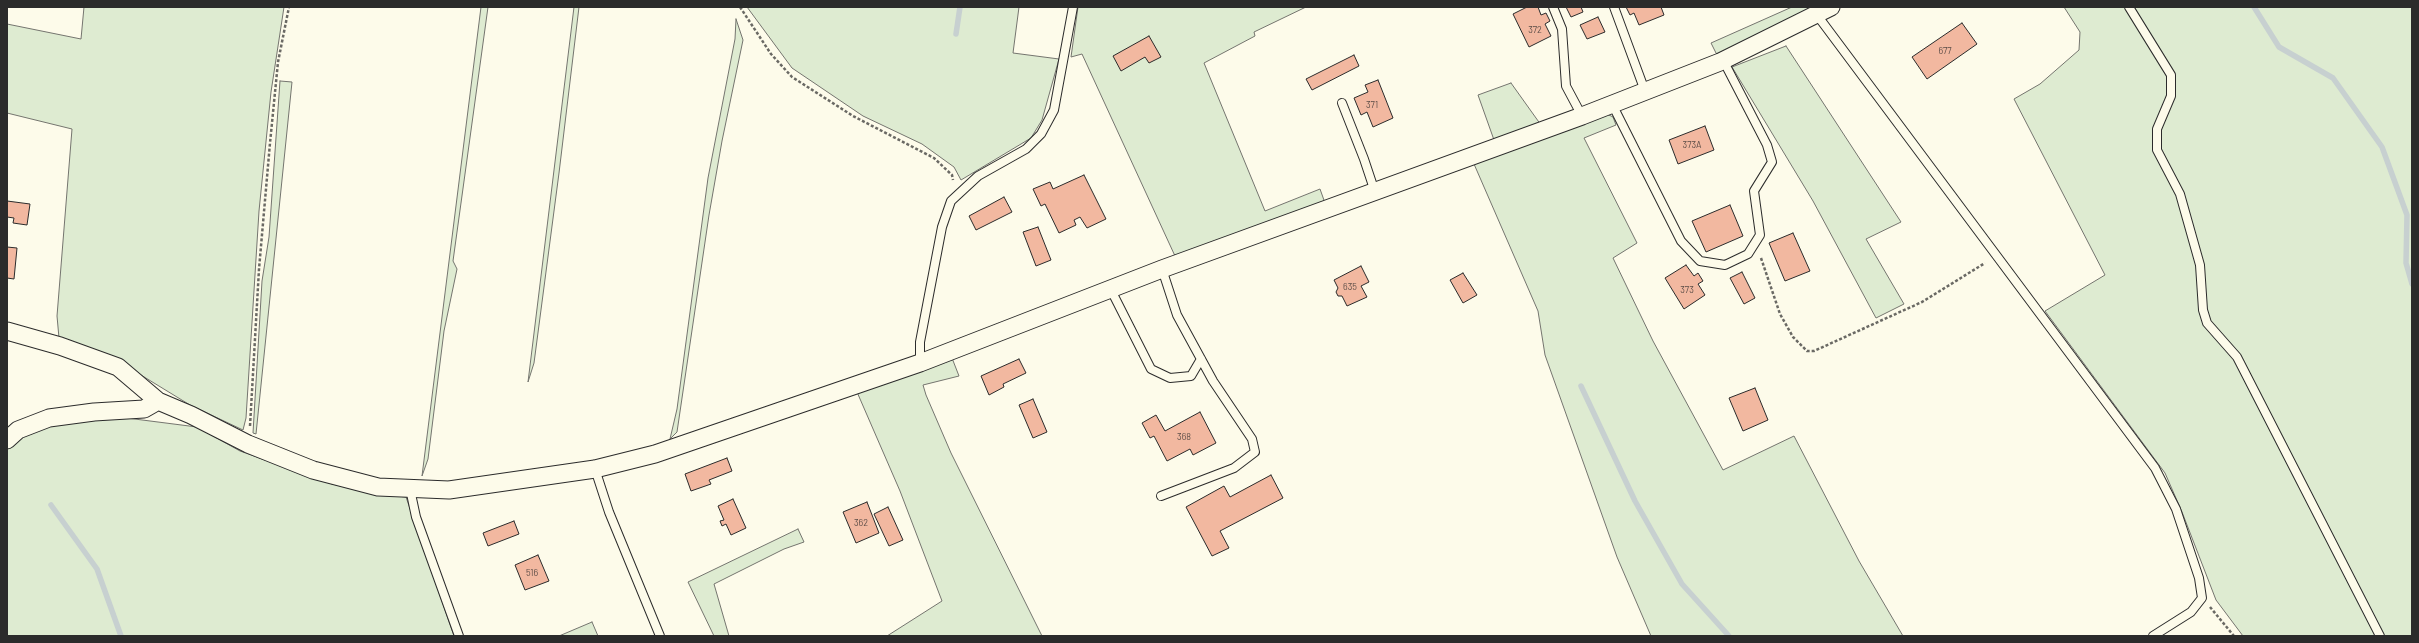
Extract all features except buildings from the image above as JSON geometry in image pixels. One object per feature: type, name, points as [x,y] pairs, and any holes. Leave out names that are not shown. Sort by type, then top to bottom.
[{"type":"street","points":[[7,331],[60,346],[118,367],[158,401],[191,415],[248,444],[313,470],[378,487],[410,490],[449,490],[595,469],[655,454],[920,363],[1162,269],[1582,116],[1723,60],[1824,11]]},
{"type":"street","points":[[7,440],[18,430],[49,418],[94,412],[144,409],[158,401]]},
{"type":"lane","points":[[920,363],[920,342],[942,227],[952,200],[978,176],[1026,149],[1041,134],[1054,110],[1073,7]]},
{"type":"lane","points":[[1553,7],[1562,29],[1566,86],[1582,116]]},
{"type":"lane","points":[[1614,7],[1645,91]]},
{"type":"lane","points":[[2130,7],[2171,76],[2171,96],[2157,129],[2157,150],[2182,201],[2200,266],[2203,310],[2207,323],[2237,357],[2380,636]]},
{"type":"lane","points":[[1824,11],[1999,258],[2156,468],[2176,508],[2199,578],[2202,598],[2191,612],[2153,636]]},
{"type":"lane","points":[[1612,104],[1682,241],[1700,262],[1725,265],[1748,254],[1760,235],[1754,191],[1772,162],[1767,145],[1723,60]]},
{"type":"lane","points":[[1342,103],[1375,192]]},
{"type":"lane","points":[[1161,496],[1234,468],[1255,452],[1252,439],[1201,359],[1177,316],[1162,269]]},
{"type":"lane","points":[[1111,290],[1151,369],[1170,378],[1191,376],[1201,359]]},
{"type":"lane","points":[[595,469],[609,512],[660,636]]},
{"type":"lane","points":[[410,490],[416,517],[459,636]]},
{"type":"path","points":[[248,444],[253,392],[259,270],[278,62],[289,7]]},
{"type":"path","points":[[740,7],[771,54],[792,77],[853,116],[934,158],[952,175],[957,194]]},
{"type":"path","points":[[1756,242],[1780,314],[1793,337],[1807,350],[1814,351],[1922,302],[1984,263],[1999,258]]},
{"type":"path","points":[[2202,598],[2234,636]]},
{"type":"green space","points":[[84,7],[284,7],[271,92],[259,211],[246,418],[243,430],[190,405],[118,361],[59,338],[57,316],[72,129],[7,113],[7,24],[81,39]]},
{"type":"green space","points":[[481,7],[488,7],[453,261],[457,269],[444,331],[428,459],[422,476]]},
{"type":"green space","points":[[574,7],[579,7],[559,173],[534,363],[528,382]]},
{"type":"green space","points":[[747,7],[1019,7],[1013,53],[1059,59],[1042,120],[1031,138],[961,180],[954,167],[922,144],[863,116],[792,68]]},
{"type":"green space","points":[[1078,7],[1306,7],[1254,32],[1255,36],[1204,63],[1265,211],[1320,189],[1325,203],[1175,256],[1082,54],[1071,57]]},
{"type":"green space","points":[[1792,7],[1822,7],[1717,55],[1711,43]]},
{"type":"green space","points":[[2064,7],[2412,7],[2412,636],[2243,636],[2216,600],[2182,512],[2165,473],[2045,311],[2105,275],[2014,99],[2040,84],[2079,50],[2080,32]]},
{"type":"green space","points":[[736,19],[743,40],[722,141],[709,215],[677,432],[670,439],[677,409],[708,178],[735,39]]},
{"type":"green space","points":[[1786,46],[1901,222],[1866,239],[1904,304],[1876,318],[1813,201],[1732,67]]},
{"type":"green space","points":[[280,81],[292,82],[256,434],[253,433],[262,281],[269,237]]},
{"type":"green space","points":[[1511,83],[1541,125],[1494,140],[1478,95]]},
{"type":"green space","points":[[1607,114],[1613,117],[1616,125],[1584,138],[1637,243],[1613,258],[1653,341],[1723,470],[1794,436],[1859,561],[1903,636],[1651,636],[1617,557],[1545,355],[1538,311],[1474,164]]},
{"type":"green space","points":[[952,358],[959,376],[923,385],[926,395],[951,453],[1042,636],[887,636],[942,601],[900,491],[857,392]]},
{"type":"green space","points":[[111,416],[197,427],[240,451],[332,484],[379,494],[406,497],[454,636],[7,636],[7,441],[37,423]]},
{"type":"green space","points":[[798,529],[804,542],[784,549],[714,584],[729,636],[714,636],[688,582]]},
{"type":"green space","points":[[592,622],[598,636],[559,636]]},
{"type":"waterway","points":[[956,34],[960,7]]},
{"type":"waterway","points":[[2254,7],[2279,47],[2333,78],[2382,147],[2407,215],[2406,263],[2412,284]]},
{"type":"waterway","points":[[1581,386],[1635,501],[1682,584],[1729,636]]},
{"type":"waterway","points":[[51,505],[97,569],[121,636]]}]
